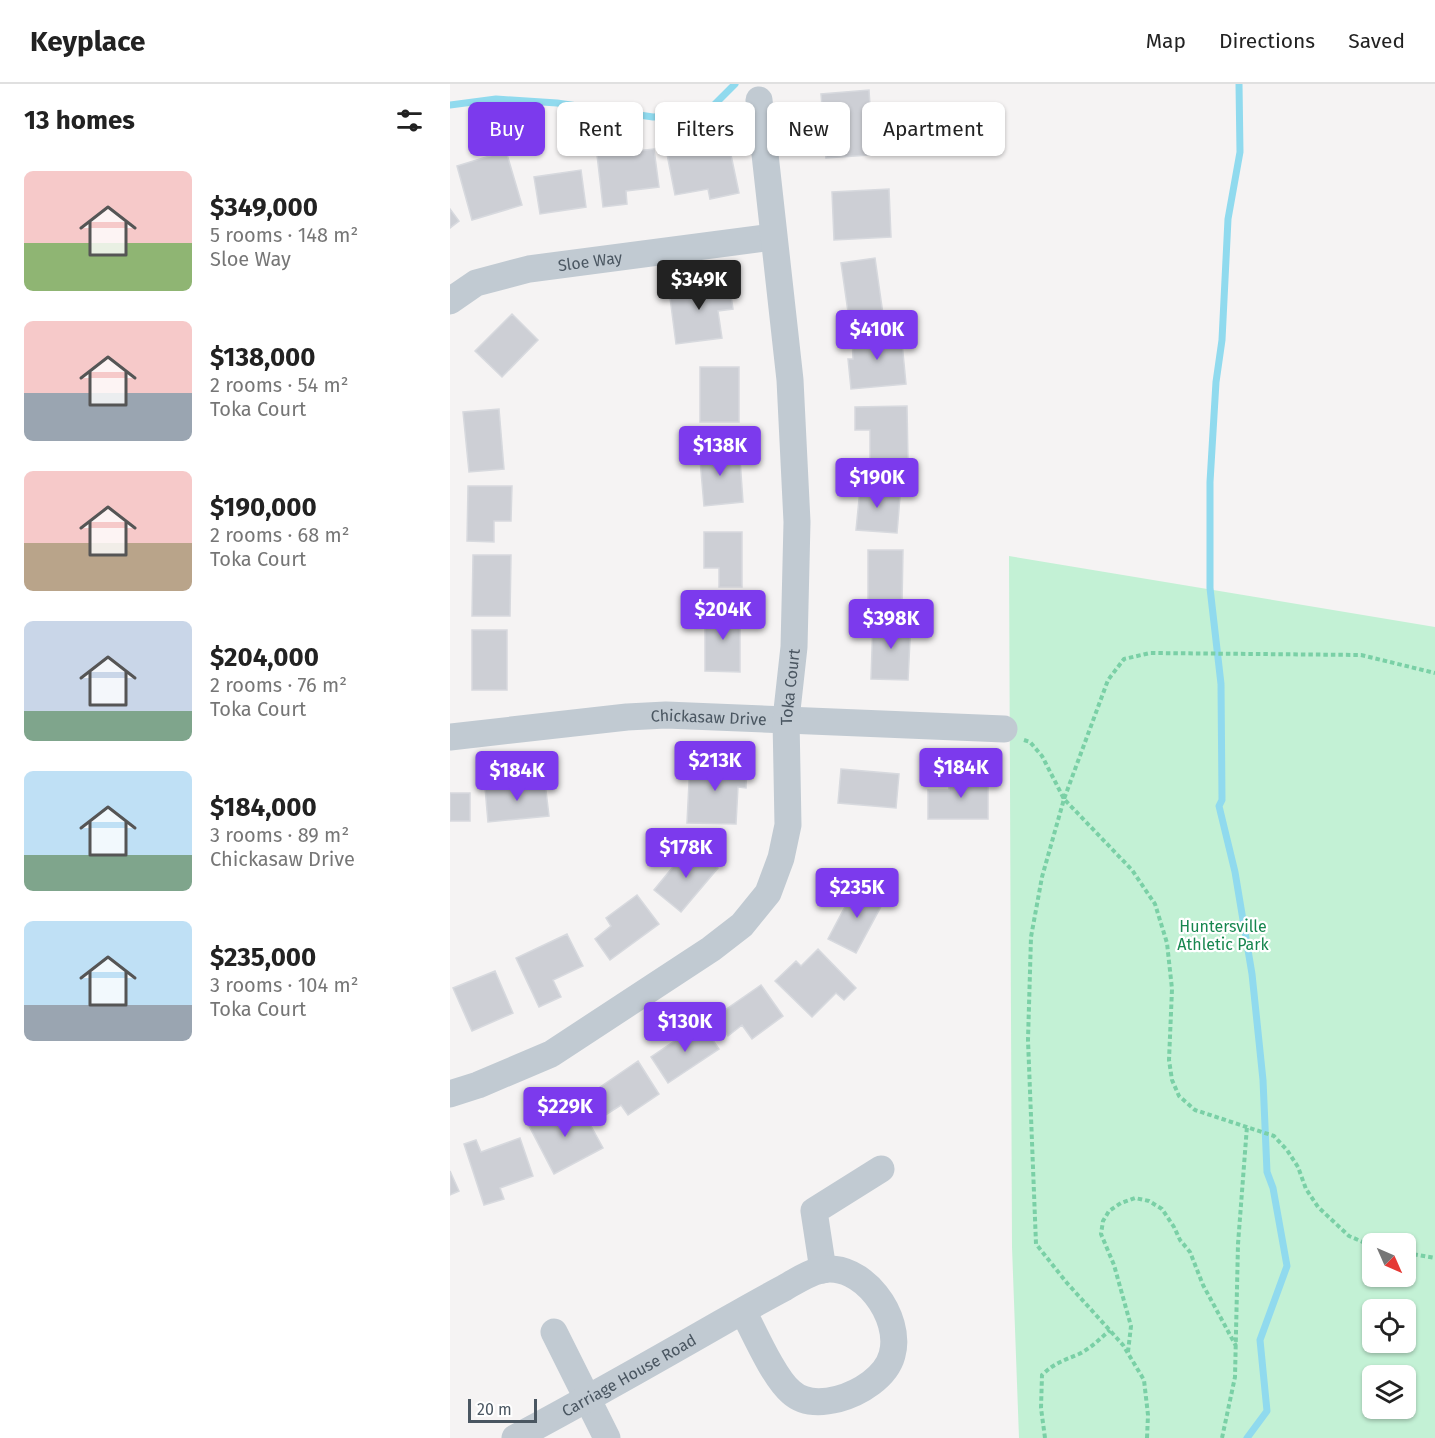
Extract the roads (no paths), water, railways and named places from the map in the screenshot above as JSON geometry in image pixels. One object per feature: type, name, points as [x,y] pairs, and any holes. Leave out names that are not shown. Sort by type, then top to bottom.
[{"type":"street","name":"Toka Court","points":[[450,1094],[478,1085],[551,1054],[691,963],[742,925],[768,893],[781,858],[788,825],[786,719],[794,647],[797,522],[790,380],[759,100]]},
{"type":"street","name":"Sloe Way","points":[[450,301],[476,283],[529,269],[773,237]]},
{"type":"street","name":"Chickasaw Drive","points":[[450,737],[647,716],[786,719],[1004,729]]},
{"type":"street","points":[[742,1311],[783,1384],[793,1394],[806,1400],[820,1402],[842,1398],[856,1392],[880,1374],[889,1362],[893,1349],[894,1336],[888,1315],[881,1302],[861,1280],[847,1272],[823,1269],[814,1211],[881,1169]]},
{"type":"street","name":"Carriage House Road","points":[[515,1438],[742,1311],[823,1269]]},
{"type":"street","points":[[554,1332],[607,1438]]},
{"type":"waterway","points":[[450,105],[496,99],[557,103],[653,117],[687,115],[713,106],[735,84]]},
{"type":"waterway","points":[[1239,84],[1240,152],[1228,219],[1222,340],[1216,382],[1210,482],[1210,588],[1221,684],[1222,800],[1219,806],[1235,872],[1252,974],[1263,1080],[1267,1172],[1273,1188],[1287,1266],[1260,1340],[1267,1411],[1247,1438]]},
{"type":"park label","name":"Huntersville Athletic Park","points":[[1223,935]]}]
